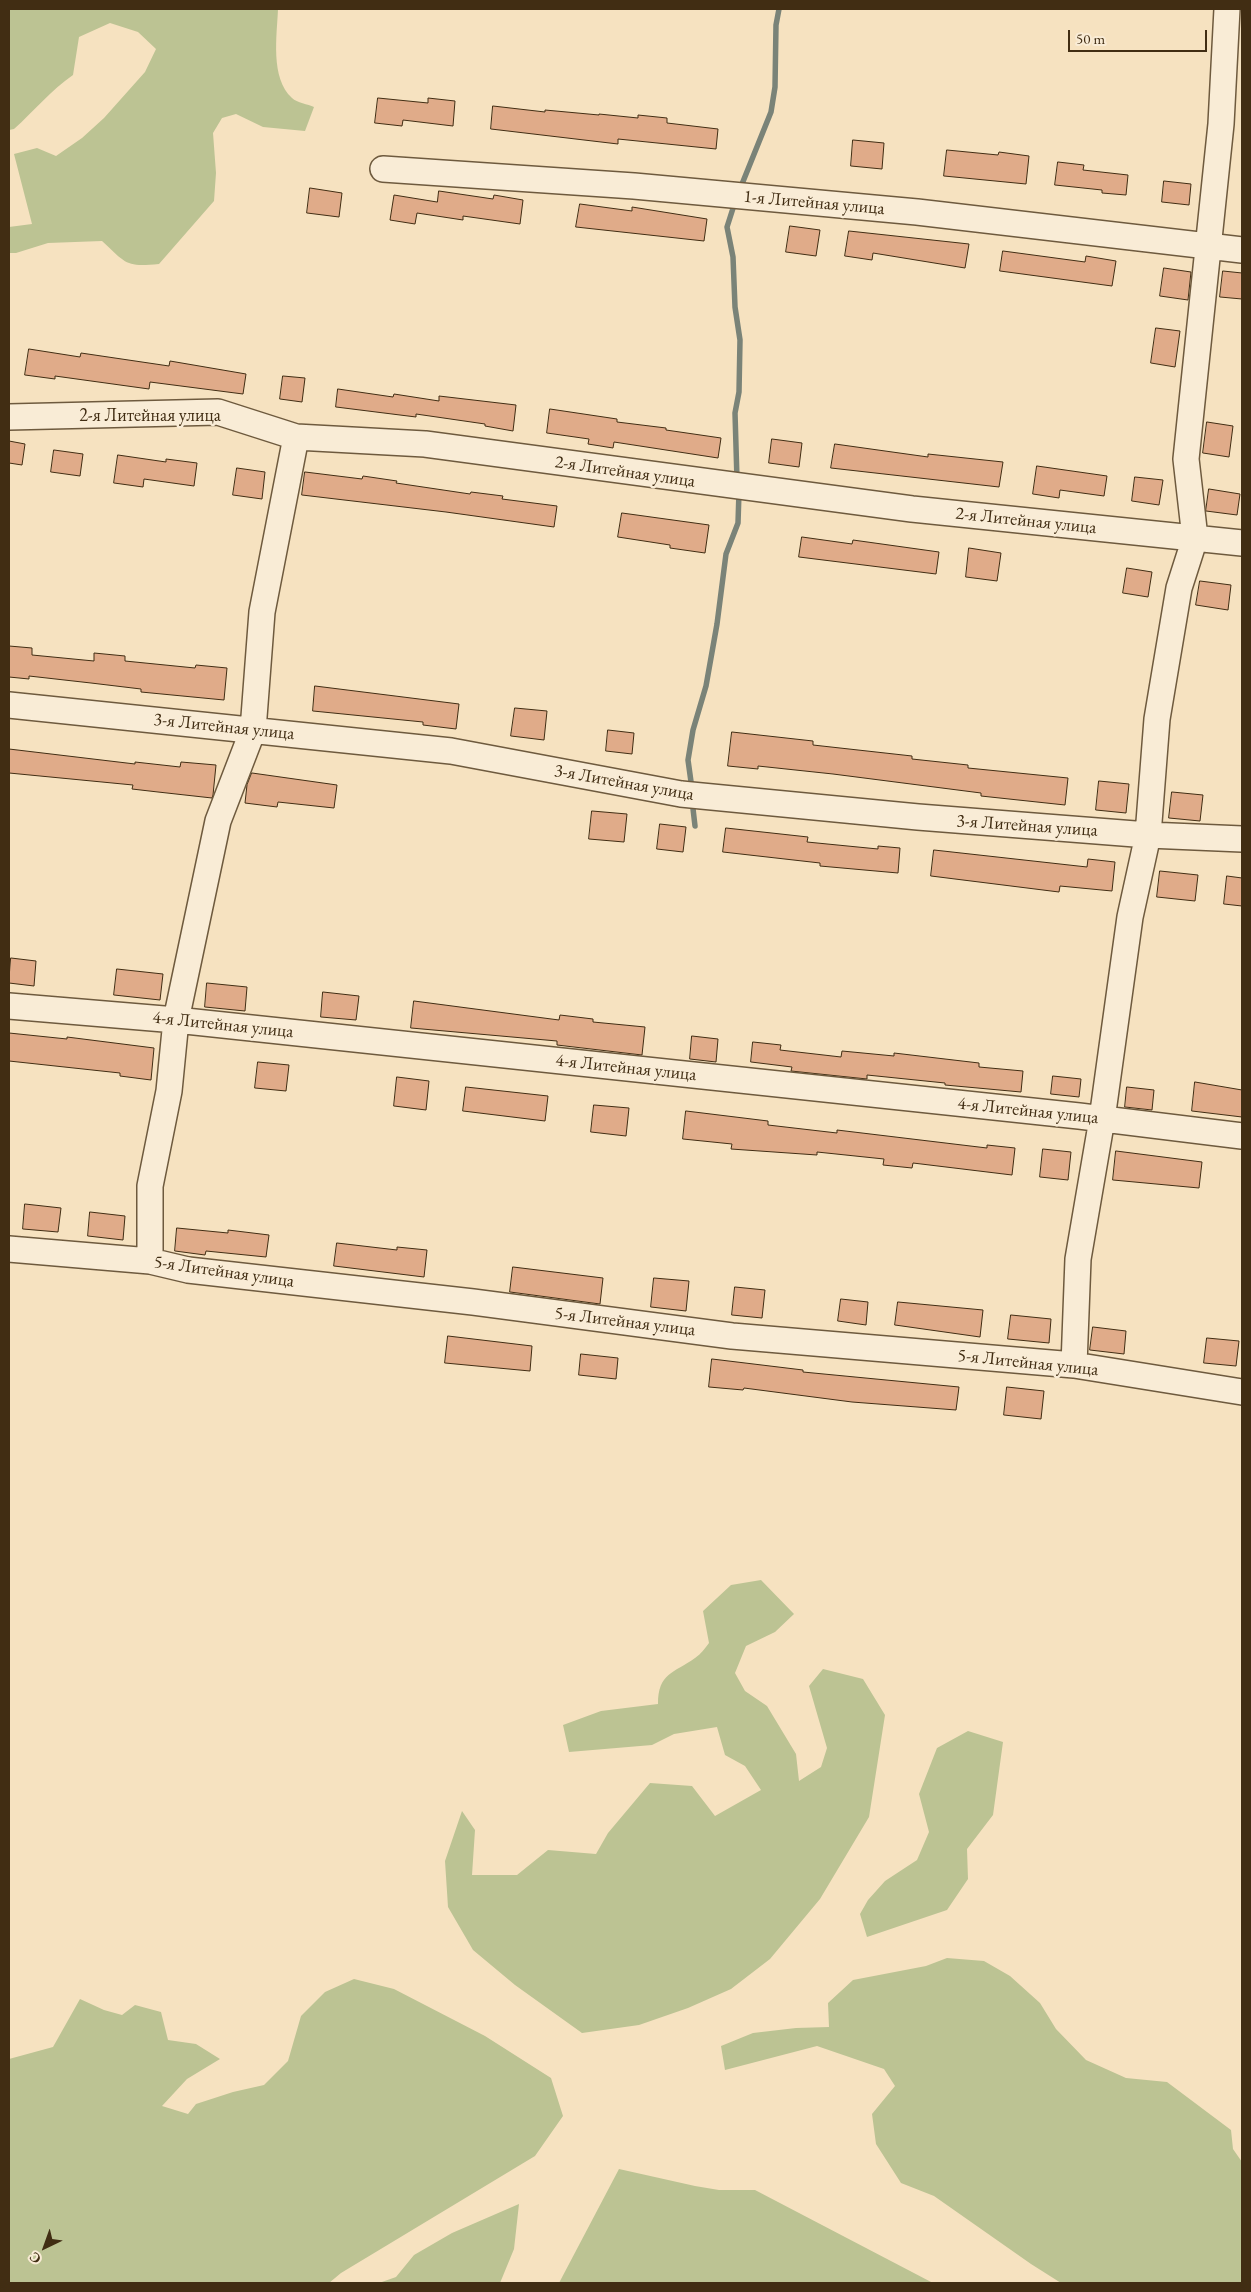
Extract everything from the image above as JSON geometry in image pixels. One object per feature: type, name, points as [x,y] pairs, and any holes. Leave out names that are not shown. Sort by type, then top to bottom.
[{"type":"street","points":[[1074,1365],[1078,1259],[1102,1119],[1130,917],[1148,835],[1158,719],[1179,588],[1195,538],[1186,460],[1221,124],[1227,9]]},
{"type":"street","name":"1-я Литейная улица","points":[[384,169],[634,186],[878,208],[1242,250]]},
{"type":"street","name":"2-я Литейная улица","points":[[9,416],[218,412],[296,437],[425,444],[912,509],[1242,543]]},
{"type":"street","points":[[150,1261],[150,1186],[169,1091],[176,1020],[218,821],[253,730],[262,612],[296,437]]},
{"type":"street","name":"3-я Литейная улица","points":[[9,705],[451,751],[681,794],[918,818],[1148,835],[1242,839]]},
{"type":"street","name":"4-я Литейная улица","points":[[9,1006],[176,1020],[1102,1119],[1242,1136]]},
{"type":"street","name":"5-я Литейная улица","points":[[9,1249],[150,1261],[188,1270],[472,1302],[732,1336],[1074,1365],[1242,1392]]},
{"type":"green space","points":[[9,9],[278,9],[276,56],[280,79],[285,90],[292,98],[314,107],[305,131],[263,127],[236,114],[222,118],[213,133],[216,173],[214,201],[159,264],[139,265],[127,262],[102,241],[48,243],[16,253],[9,253],[9,227],[32,224],[14,154],[37,148],[56,156],[82,138],[104,118],[145,72],[156,49],[138,32],[110,23],[79,37],[73,75],[50,94],[14,129],[9,130]]},
{"type":"green space","points":[[761,1580],[794,1614],[775,1632],[746,1646],[735,1673],[745,1691],[767,1706],[796,1754],[799,1781],[821,1767],[827,1748],[809,1686],[823,1669],[863,1679],[885,1715],[869,1817],[820,1899],[770,1959],[731,1989],[688,2008],[639,2025],[582,2033],[515,1985],[473,1950],[448,1907],[445,1861],[462,1811],[475,1830],[472,1875],[517,1875],[548,1850],[596,1854],[608,1833],[650,1783],[692,1786],[715,1816],[761,1790],[745,1766],[725,1755],[717,1727],[674,1734],[652,1745],[569,1752],[563,1725],[601,1711],[658,1704],[664,1680],[697,1656],[709,1643],[703,1611],[731,1585]]},
{"type":"green space","points":[[968,1731],[1003,1742],[993,1815],[967,1849],[968,1879],[947,1910],[867,1937],[860,1914],[868,1900],[885,1881],[917,1860],[929,1832],[919,1794],[937,1748]]},
{"type":"green space","points":[[947,1958],[984,1961],[1010,1976],[1040,2003],[1056,2029],[1086,2060],[1126,2078],[1167,2082],[1231,2130],[1233,2149],[1242,2162],[1242,2283],[1061,2283],[934,2196],[901,2183],[876,2144],[872,2114],[895,2086],[884,2069],[817,2046],[725,2070],[721,2046],[753,2033],[796,2028],[829,2027],[828,2003],[853,1980],[926,1966]]},
{"type":"green space","points":[[354,1979],[394,1989],[485,2036],[551,2078],[563,2116],[535,2156],[341,2273],[329,2283],[9,2283],[9,2059],[53,2047],[80,1999],[104,2010],[122,2015],[135,2005],[161,2012],[168,2040],[196,2044],[220,2059],[187,2079],[162,2106],[188,2114],[196,2104],[233,2092],[264,2085],[288,2061],[301,2016],[325,1992]]},
{"type":"green space","points":[[619,2169],[719,2190],[755,2190],[933,2283],[559,2283]]},
{"type":"green space","points":[[519,2204],[514,2249],[500,2283],[379,2283],[396,2277],[414,2255],[452,2233]]},
{"type":"building","points":[[378,98],[428,103],[428,98],[455,101],[453,126],[403,120],[402,126],[375,123]]},
{"type":"building","points":[[493,106],[545,112],[545,110],[638,118],[638,115],[667,118],[667,123],[718,129],[716,149],[618,139],[618,144],[491,129]]},
{"type":"building","points":[[853,140],[884,143],[882,169],[851,166]]},
{"type":"building","points":[[947,150],[998,155],[999,152],[1029,156],[1026,184],[944,176]]},
{"type":"building","points":[[1058,162],[1084,165],[1083,170],[1128,175],[1126,195],[1102,193],[1102,190],[1055,185]]},
{"type":"building","points":[[1164,181],[1191,184],[1189,205],[1162,202]]},
{"type":"building","points":[[310,188],[342,193],[339,217],[307,213]]},
{"type":"building","points":[[439,191],[493,199],[494,195],[523,200],[520,224],[463,216],[463,220],[417,213],[415,224],[390,220],[394,195],[437,202]]},
{"type":"building","points":[[580,204],[632,211],[632,207],[707,219],[704,241],[576,227]]},
{"type":"building","points":[[790,226],[820,230],[816,256],[786,252]]},
{"type":"building","points":[[849,231],[969,244],[965,268],[873,253],[872,260],[845,256]]},
{"type":"building","points":[[1003,251],[1085,262],[1086,256],[1116,261],[1112,286],[1000,271]]},
{"type":"building","points":[[1164,268],[1191,272],[1188,300],[1160,296]]},
{"type":"building","points":[[1223,271],[1242,273],[1242,299],[1220,297]]},
{"type":"building","points":[[1156,328],[1180,331],[1175,367],[1151,363]]},
{"type":"building","points":[[29,349],[80,357],[81,353],[169,366],[170,361],[246,374],[243,394],[150,382],[149,389],[55,376],[55,379],[25,375]]},
{"type":"building","points":[[283,376],[305,378],[302,402],[280,399]]},
{"type":"building","points":[[338,389],[393,397],[394,394],[439,401],[439,396],[516,405],[513,431],[485,426],[485,424],[416,414],[416,417],[336,407]]},
{"type":"building","points":[[550,409],[617,419],[617,422],[666,428],[666,430],[721,438],[718,458],[614,442],[613,448],[588,444],[589,439],[547,433]]},
{"type":"building","points":[[1207,422],[1233,426],[1229,457],[1203,453]]},
{"type":"building","points":[[772,439],[802,443],[799,467],[769,463]]},
{"type":"building","points":[[9,441],[25,444],[22,465],[9,463]]},
{"type":"building","points":[[835,444],[928,457],[928,454],[1003,462],[999,487],[831,468]]},
{"type":"building","points":[[54,450],[83,454],[80,476],[51,472]]},
{"type":"building","points":[[118,455],[166,462],[166,459],[197,463],[194,486],[144,479],[143,487],[114,483]]},
{"type":"building","points":[[1037,466],[1107,476],[1104,496],[1060,490],[1059,498],[1033,494]]},
{"type":"building","points":[[237,468],[265,472],[262,499],[233,495]]},
{"type":"building","points":[[305,472],[362,479],[363,476],[397,481],[396,483],[470,494],[471,492],[503,496],[502,499],[557,506],[554,527],[302,495]]},
{"type":"building","points":[[1135,477],[1163,480],[1159,505],[1132,501]]},
{"type":"building","points":[[1209,489],[1240,494],[1237,515],[1206,511]]},
{"type":"building","points":[[622,513],[709,525],[705,553],[670,548],[670,545],[618,537]]},
{"type":"building","points":[[802,537],[852,544],[853,540],[939,552],[936,574],[799,557]]},
{"type":"building","points":[[969,548],[1001,553],[997,581],[966,577]]},
{"type":"building","points":[[1127,568],[1152,572],[1148,597],[1123,593]]},
{"type":"building","points":[[1200,581],[1231,585],[1228,610],[1196,605]]},
{"type":"building","points":[[9,646],[32,648],[32,655],[94,661],[94,653],[125,656],[125,661],[195,668],[196,665],[227,668],[224,700],[141,692],[141,689],[29,676],[29,679],[9,677]]},
{"type":"building","points":[[315,686],[459,704],[456,729],[423,725],[423,722],[313,711]]},
{"type":"building","points":[[515,708],[547,711],[544,740],[511,736]]},
{"type":"building","points":[[608,730],[634,733],[632,754],[606,751]]},
{"type":"building","points":[[732,732],[813,741],[813,745],[912,756],[912,759],[968,765],[968,768],[1068,778],[1065,805],[981,796],[981,793],[833,774],[758,766],[758,769],[728,766]]},
{"type":"building","points":[[9,749],[135,764],[135,762],[180,767],[181,762],[216,765],[213,795],[212,798],[132,789],[133,785],[9,773]]},
{"type":"building","points":[[252,773],[337,785],[334,808],[278,802],[277,807],[245,803],[247,785]]},
{"type":"building","points":[[1099,781],[1129,784],[1126,813],[1096,810]]},
{"type":"building","points":[[1172,792],[1203,795],[1200,821],[1169,818]]},
{"type":"building","points":[[592,811],[627,814],[624,842],[589,839]]},
{"type":"building","points":[[660,824],[686,827],[683,852],[657,849]]},
{"type":"building","points":[[726,828],[808,837],[807,842],[878,849],[878,846],[900,848],[898,873],[820,866],[820,863],[723,852]]},
{"type":"building","points":[[934,850],[1087,867],[1088,859],[1115,862],[1112,891],[1060,886],[1059,892],[931,876]]},
{"type":"building","points":[[1160,871],[1198,875],[1195,901],[1157,897]]},
{"type":"building","points":[[1227,876],[1242,878],[1242,906],[1224,904]]},
{"type":"building","points":[[11,958],[36,961],[34,986],[9,983]]},
{"type":"building","points":[[117,969],[163,974],[160,1000],[114,995]]},
{"type":"building","points":[[207,983],[247,987],[245,1011],[205,1007]]},
{"type":"building","points":[[323,992],[359,996],[356,1020],[321,1017]]},
{"type":"building","points":[[414,1001],[559,1020],[560,1015],[593,1019],[593,1022],[645,1027],[642,1055],[557,1045],[557,1041],[411,1028]]},
{"type":"building","points":[[9,1033],[67,1039],[67,1037],[154,1048],[151,1080],[120,1076],[120,1073],[9,1061]]},
{"type":"building","points":[[692,1036],[718,1039],[716,1062],[690,1059]]},
{"type":"building","points":[[753,1042],[781,1045],[780,1050],[841,1057],[842,1051],[894,1056],[894,1053],[979,1063],[979,1067],[1023,1071],[1021,1092],[867,1075],[867,1079],[791,1071],[792,1067],[751,1062]]},
{"type":"building","points":[[258,1062],[289,1065],[286,1091],[255,1088]]},
{"type":"building","points":[[1053,1076],[1081,1079],[1079,1097],[1051,1094]]},
{"type":"building","points":[[397,1077],[429,1081],[426,1110],[394,1106]]},
{"type":"building","points":[[1195,1082],[1242,1090],[1242,1117],[1192,1111]]},
{"type":"building","points":[[466,1087],[548,1096],[545,1121],[463,1111]]},
{"type":"building","points":[[1127,1087],[1154,1090],[1152,1110],[1125,1107]]},
{"type":"building","points":[[594,1105],[629,1108],[626,1136],[591,1132]]},
{"type":"building","points":[[686,1111],[768,1121],[768,1125],[837,1133],[837,1130],[987,1148],[987,1145],[1015,1148],[1012,1175],[913,1163],[912,1168],[883,1165],[884,1159],[817,1152],[817,1155],[731,1149],[732,1144],[683,1139]]},
{"type":"building","points":[[1043,1149],[1071,1152],[1068,1180],[1040,1177]]},
{"type":"building","points":[[1116,1151],[1202,1162],[1199,1188],[1113,1180]]},
{"type":"building","points":[[25,1204],[61,1208],[58,1232],[23,1229]]},
{"type":"building","points":[[90,1212],[125,1216],[123,1240],[88,1236]]},
{"type":"building","points":[[177,1228],[228,1233],[228,1230],[269,1235],[266,1257],[206,1251],[205,1255],[175,1251]]},
{"type":"building","points":[[337,1243],[397,1250],[397,1247],[427,1250],[424,1277],[334,1266]]},
{"type":"building","points":[[513,1267],[603,1278],[600,1304],[510,1292]]},
{"type":"building","points":[[654,1278],[689,1281],[686,1311],[651,1307]]},
{"type":"building","points":[[735,1287],[765,1290],[762,1318],[732,1315]]},
{"type":"building","points":[[841,1299],[868,1302],[866,1325],[838,1321]]},
{"type":"building","points":[[898,1302],[983,1310],[980,1337],[895,1325]]},
{"type":"building","points":[[1011,1315],[1051,1319],[1049,1343],[1008,1339]]},
{"type":"building","points":[[1093,1327],[1126,1331],[1124,1354],[1090,1350]]},
{"type":"building","points":[[448,1336],[532,1346],[530,1371],[445,1363]]},
{"type":"building","points":[[1207,1338],[1239,1341],[1236,1366],[1204,1363]]},
{"type":"building","points":[[581,1354],[618,1358],[616,1379],[579,1375]]},
{"type":"building","points":[[712,1359],[803,1370],[803,1372],[959,1387],[956,1410],[852,1402],[744,1388],[743,1390],[709,1387]]},
{"type":"building","points":[[1007,1387],[1044,1391],[1041,1419],[1004,1415]]},
{"type":"waterway","points":[[740,189],[771,112],[775,87],[776,25],[779,9]]},
{"type":"waterway","points":[[735,202],[727,227],[733,257],[735,307],[740,340],[739,392],[735,413],[737,480]]},
{"type":"waterway","points":[[692,789],[688,760],[693,730],[706,686],[717,624],[726,554],[738,523],[739,492]]},
{"type":"waterway","points":[[692,800],[695,826]]}]
